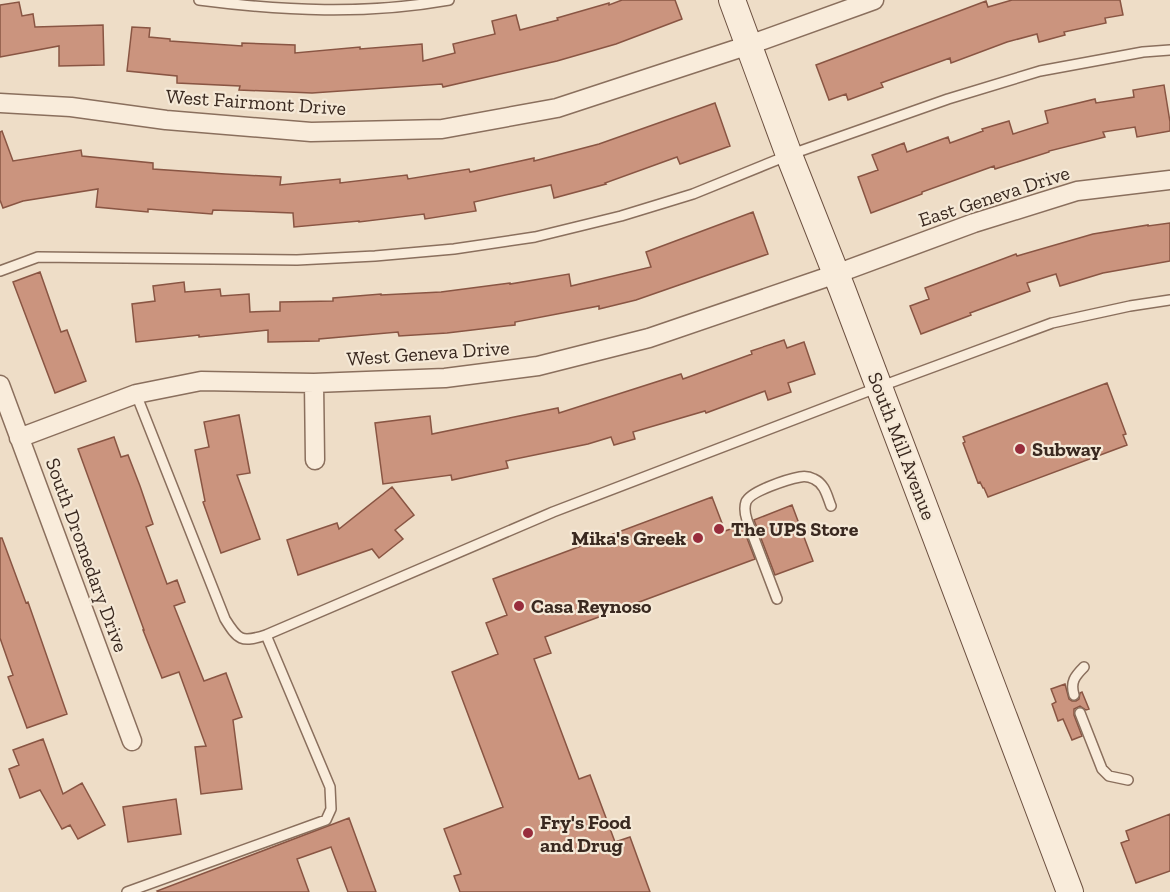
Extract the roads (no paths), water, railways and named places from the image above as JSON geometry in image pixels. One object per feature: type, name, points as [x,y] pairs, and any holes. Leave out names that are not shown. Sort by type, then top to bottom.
[{"type":"main road","name":"South Mill Avenue","points":[[732,0],[1070,892]]},
{"type":"street","name":"West Fairmont Drive","points":[[0,104],[71,107],[166,120],[311,132],[442,129],[557,108],[749,45],[874,0]]},
{"type":"street","name":"East Geneva Drive","points":[[836,274],[974,223],[1077,192],[1170,180]]},
{"type":"street","name":"West Geneva Drive","points":[[19,438],[136,394],[201,381],[314,383],[445,378],[538,366],[648,338],[836,274]]},
{"type":"street","points":[[314,383],[315,460]]},
{"type":"street","name":"South Dromedary Drive","points":[[0,386],[132,741]]},
{"type":"lane","points":[[199,0],[255,7],[335,11],[414,6],[449,0]]},
{"type":"lane","points":[[0,271],[38,257],[297,260],[454,249],[535,237],[621,216],[693,194],[789,155],[948,99],[1040,71],[1143,52],[1170,50]]},
{"type":"lane","points":[[136,394],[225,619],[235,635],[249,641],[553,512],[879,387],[1052,323],[1170,300]]},
{"type":"lane","points":[[777,599],[747,520],[746,501],[759,490],[798,477],[807,477],[821,484],[831,506]]},
{"type":"lane","points":[[127,892],[326,820],[332,809],[330,787],[266,635]]},
{"type":"lane","points":[[1074,695],[1072,682],[1084,667]]},
{"type":"lane","points":[[1080,713],[1102,769],[1109,776],[1128,780]]},
{"type":"place","name":"Subway","points":[[1020,449]]},
{"type":"place","name":"The UPS Store","points":[[719,529]]},
{"type":"place","name":"Mika's Greek","points":[[698,538]]},
{"type":"place","name":"Casa Reynoso","points":[[519,606]]},
{"type":"place","name":"Fry's Food and Drug","points":[[528,833]]}]
